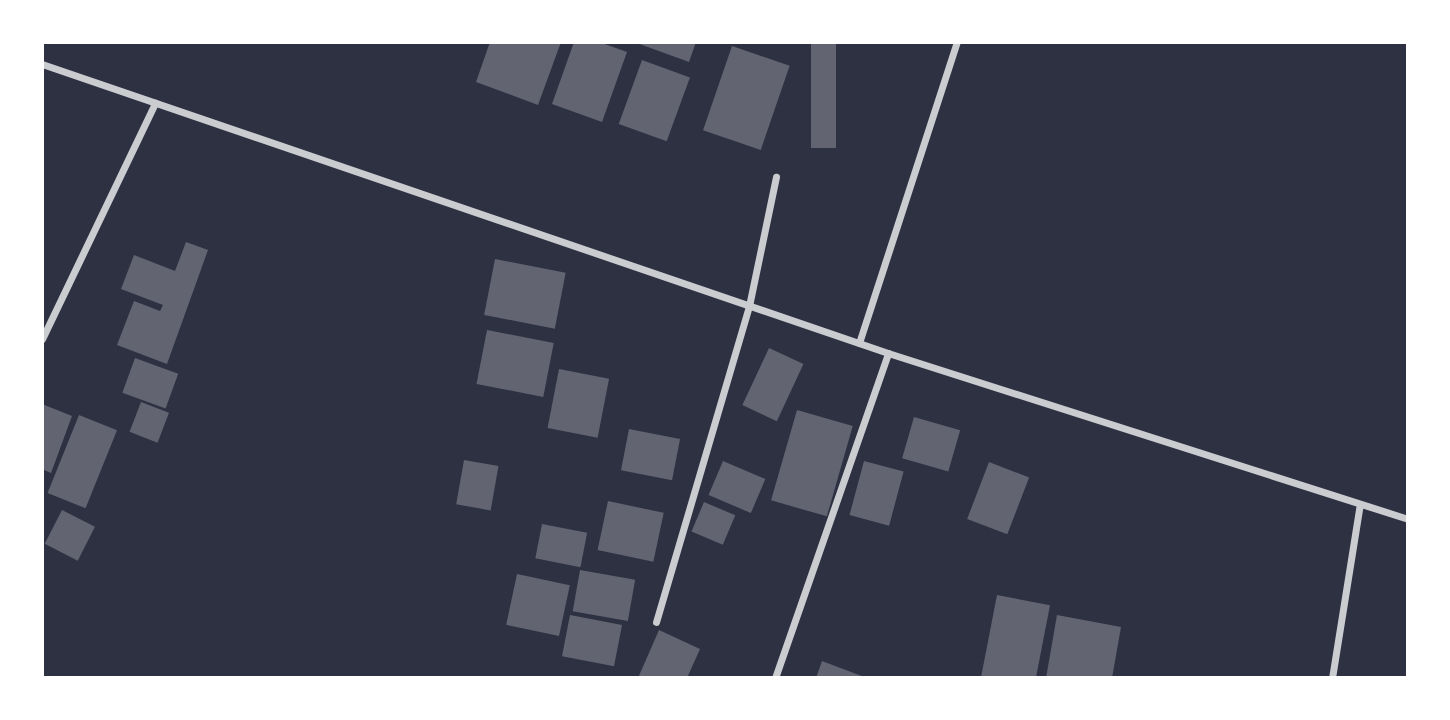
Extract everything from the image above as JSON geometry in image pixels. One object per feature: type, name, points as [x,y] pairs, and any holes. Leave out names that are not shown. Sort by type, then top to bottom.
[{"type":"street","points":[[859,343],[957,42]]},
{"type":"street","points":[[42,64],[888,353],[1408,519]]},
{"type":"street","points":[[42,339],[155,103]]},
{"type":"street","points":[[656,622],[749,306],[775,177]]},
{"type":"street","points":[[775,678],[888,353]]},
{"type":"street","points":[[1332,678],[1360,503]]},
{"type":"building","points":[[490,42],[561,42],[538,105],[476,82]]},
{"type":"building","points":[[574,42],[599,42],[627,52],[602,122],[552,104]]},
{"type":"building","points":[[634,42],[696,42],[689,62]]},
{"type":"building","points":[[811,42],[836,42],[836,148],[811,148]]},
{"type":"building","points":[[732,46],[790,66],[761,150],[703,130]]},
{"type":"building","points":[[642,60],[690,77],[667,141],[619,124]]},
{"type":"building","points":[[186,242],[208,250],[167,364],[117,345],[134,301],[160,311],[163,305],[121,289],[134,255],[175,271]]},
{"type":"building","points":[[495,259],[566,273],[555,329],[484,315]]},
{"type":"building","points":[[487,330],[554,343],[543,397],[477,384]]},
{"type":"building","points":[[769,348],[803,364],[777,421],[742,405]]},
{"type":"building","points":[[135,358],[178,374],[166,409],[122,393]]},
{"type":"building","points":[[559,369],[609,379],[598,438],[548,428]]},
{"type":"building","points":[[141,402],[169,413],[158,443],[130,432]]},
{"type":"building","points":[[42,404],[72,416],[51,473],[42,469]]},
{"type":"building","points":[[797,410],[853,426],[827,516],[771,500]]},
{"type":"building","points":[[79,415],[117,430],[86,508],[48,493]]},
{"type":"building","points":[[914,417],[960,430],[948,472],[902,458]]},
{"type":"building","points":[[629,429],[680,439],[672,480],[621,470]]},
{"type":"building","points":[[464,460],[498,466],[491,510],[456,504]]},
{"type":"building","points":[[723,461],[765,479],[751,513],[709,495]]},
{"type":"building","points":[[864,461],[904,472],[889,526],[850,515]]},
{"type":"building","points":[[989,462],[1029,477],[1007,534],[967,519]]},
{"type":"building","points":[[608,501],[664,513],[653,562],[598,550]]},
{"type":"building","points":[[704,502],[735,515],[723,545],[691,531]]},
{"type":"building","points":[[62,510],[95,527],[78,561],[45,544]]},
{"type":"building","points":[[542,524],[587,533],[580,567],[535,558]]},
{"type":"building","points":[[580,570],[635,580],[628,621],[573,611]]},
{"type":"building","points":[[517,574],[570,585],[559,636],[506,625]]},
{"type":"building","points":[[997,595],[1050,605],[1036,678],[981,677]]},
{"type":"building","points":[[570,615],[622,625],[614,666],[562,656]]},
{"type":"building","points":[[1057,615],[1121,627],[1112,678],[1046,678]]},
{"type":"building","points":[[659,630],[700,649],[687,678],[638,678]]},
{"type":"building","points":[[822,661],[867,678],[816,678]]}]
